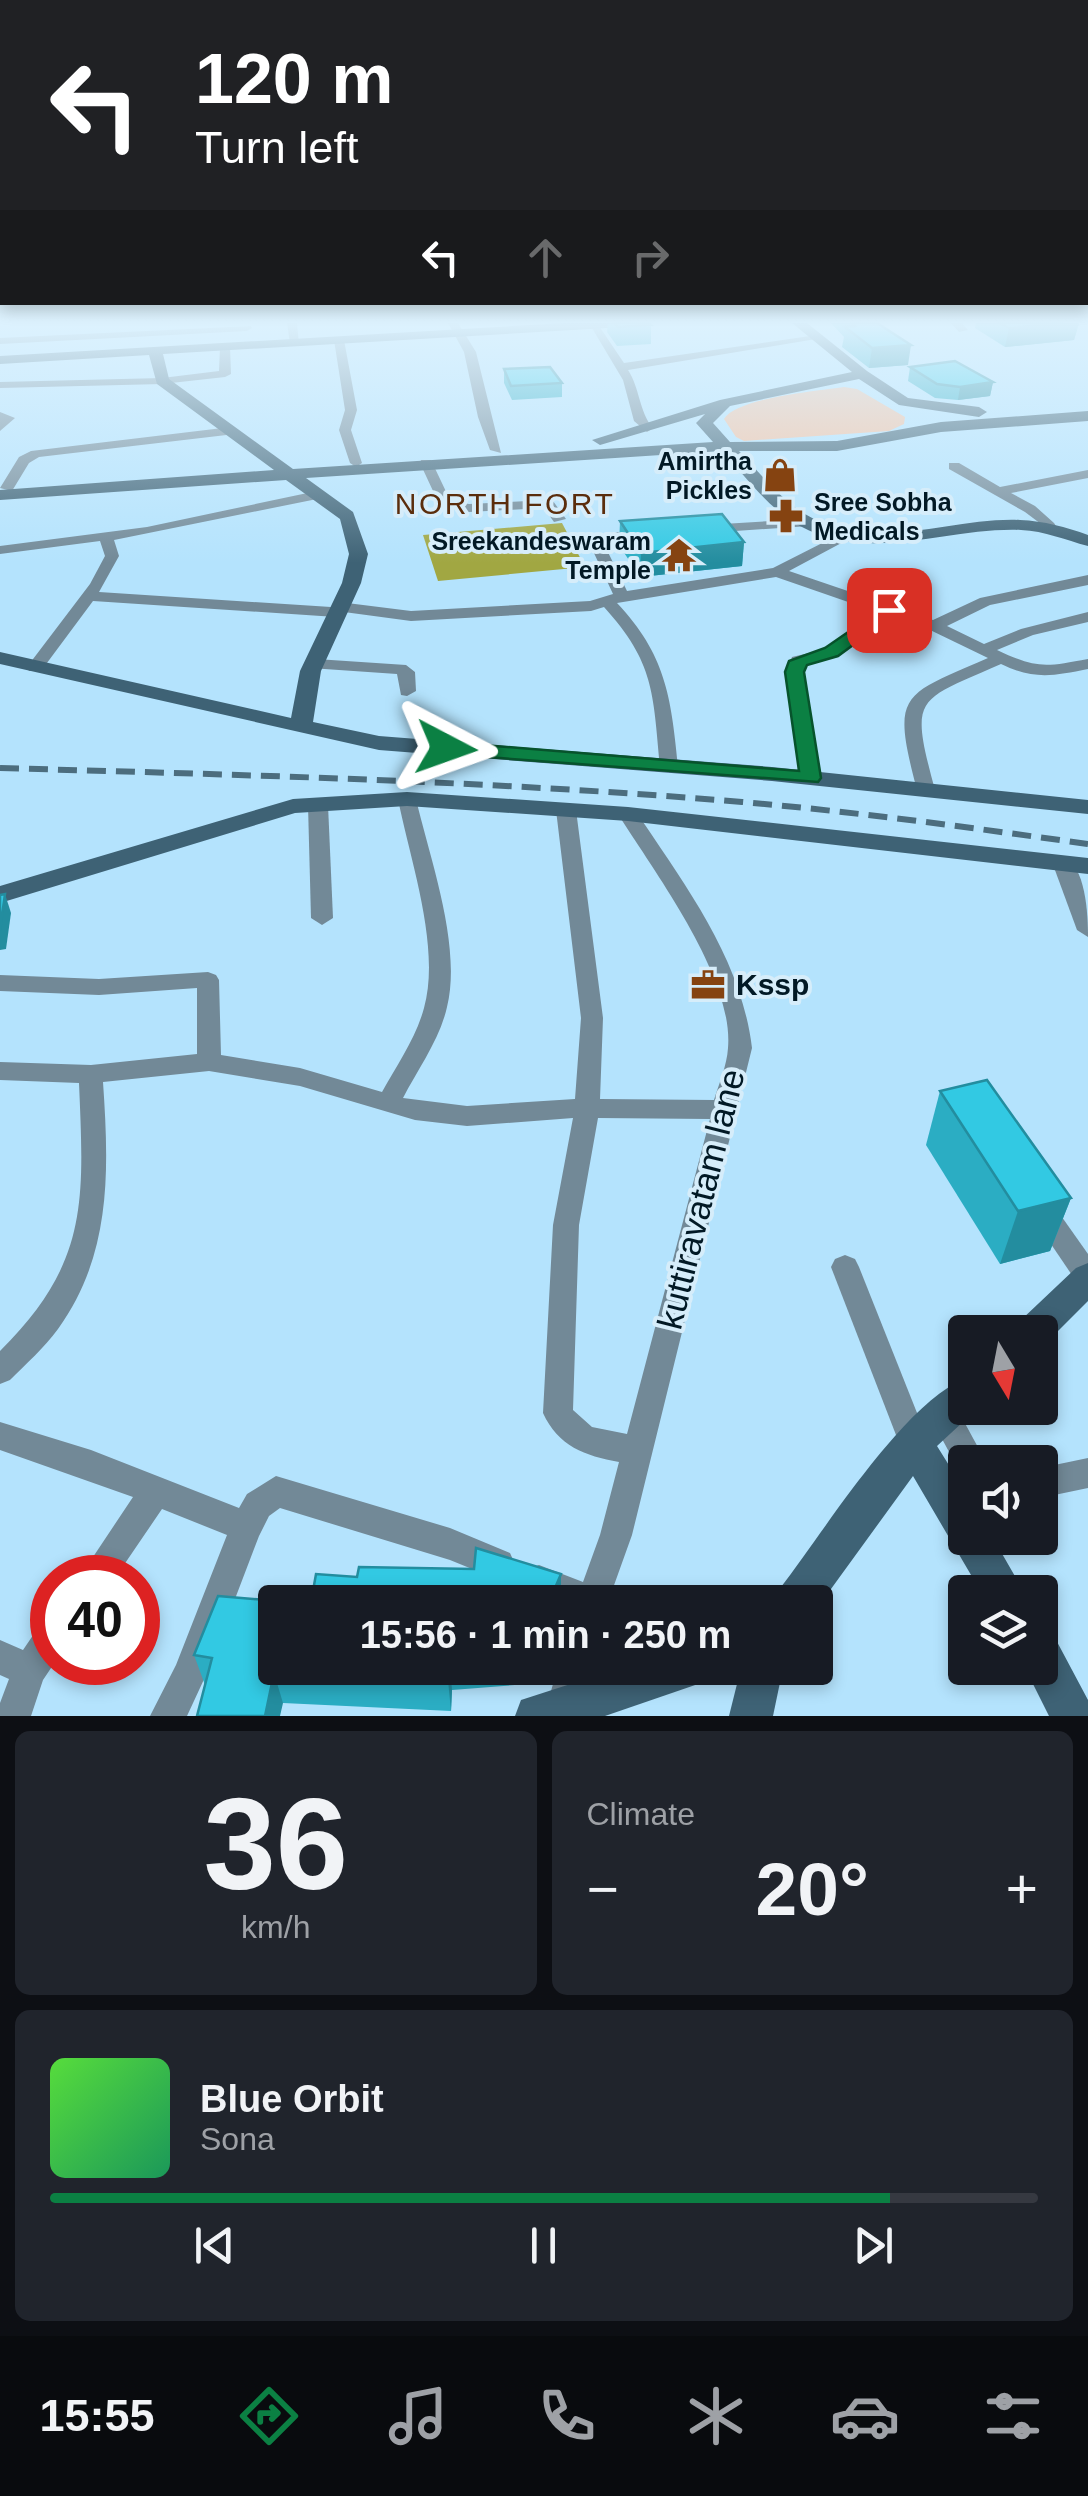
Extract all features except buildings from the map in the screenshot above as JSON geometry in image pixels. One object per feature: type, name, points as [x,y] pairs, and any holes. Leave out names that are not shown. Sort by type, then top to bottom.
[{"type":"street","points":[[194,403],[347,516],[356,536],[358,558],[354,579],[301,705],[302,728]]},
{"type":"street","points":[[350,403],[345,430],[356,463]]},
{"type":"street","points":[[481,403],[496,450]]},
{"type":"street","points":[[634,403],[647,428]]},
{"type":"street","points":[[284,471],[595,441],[725,403]]},
{"type":"street","points":[[725,403],[704,424],[805,523]]},
{"type":"street","points":[[908,403],[925,408],[1083,418]]},
{"type":"street","points":[[0,416],[9,418],[0,428]]},
{"type":"street","points":[[2,494],[284,471],[726,445],[794,449],[838,446],[942,428],[1083,418]]},
{"type":"street","points":[[2,494],[24,460],[36,454],[232,431]]},
{"type":"street","points":[[426,463],[445,503],[468,508],[548,504],[559,519]]},
{"type":"street","points":[[954,466],[1050,526]]},
{"type":"street","points":[[998,491],[1088,474]]},
{"type":"street","points":[[0,550],[106,538],[317,495]]},
{"type":"street","points":[[690,530],[805,523],[842,536],[871,538],[1024,523],[1050,526],[1085,538]]},
{"type":"street","points":[[660,532],[594,538],[614,598],[646,652],[664,704],[669,766]]},
{"type":"street","points":[[89,596],[412,616],[591,606],[614,598],[777,572],[842,536]]},
{"type":"street","points":[[34,667],[89,596],[112,556],[106,538]]},
{"type":"street","points":[[777,572],[934,626],[1035,672],[1088,664]]},
{"type":"street","points":[[934,626],[984,601],[1088,580]]},
{"type":"street","points":[[810,778],[795,672],[798,661],[832,652],[889,610]]},
{"type":"street","points":[[926,790],[910,730],[916,701],[1027,632],[1088,617]]},
{"type":"street","points":[[0,658],[378,743],[810,778],[1088,807]]},
{"type":"street","points":[[316,664],[400,668],[407,672],[407,692]]},
{"type":"street","points":[[388,1105],[436,1008],[439,989],[432,922],[407,799]]},
{"type":"street","points":[[0,896],[293,806],[407,799],[628,814],[1088,866]]},
{"type":"street","points":[[318,805],[322,918]]},
{"type":"street","points":[[566,810],[592,1018],[587,1108],[566,1225],[558,1412],[564,1427],[579,1437],[637,1450]]},
{"type":"street","name":"kuttiravatam lane","points":[[598,1585],[616,1535],[740,1048],[740,1029],[716,958],[628,814]]},
{"type":"street","points":[[1062,862],[1088,930]]},
{"type":"street","points":[[0,983],[99,987],[208,980],[208,1062]]},
{"type":"street","points":[[0,1070],[92,1074],[208,1062],[300,1077],[388,1105],[468,1116],[587,1108],[724,1110]]},
{"type":"street","points":[[0,1370],[48,1319],[88,1244],[95,1175],[92,1074]]},
{"type":"street","points":[[1034,1197],[1088,1277],[1050,1315]]},
{"type":"street","points":[[845,1267],[914,1443],[948,1500]]},
{"type":"street","points":[[809,1585],[914,1443],[948,1411]]},
{"type":"street","points":[[0,1436],[157,1490],[246,1527]]},
{"type":"street","points":[[1058,1479],[1088,1473]]},
{"type":"street","points":[[111,1555],[157,1490]]},
{"type":"street","points":[[168,1716],[189,1675],[246,1527],[264,1497],[276,1490],[450,1544],[550,1585]]},
{"type":"street","points":[[13,1716],[14,1664]]},
{"type":"street","points":[[558,1697],[611,1685]]},
{"type":"street","points":[[751,1716],[758,1685]]},
{"type":"street","points":[[1056,1685],[1072,1716]]},
{"type":"shaded area","points":[[881,403],[905,417],[904,424],[889,431],[744,441],[736,437],[724,419],[744,406]]},
{"type":"shaded area","points":[[562,523],[585,567],[438,581],[423,535]]},
{"type":"railway","points":[[0,768],[371,780],[649,795],[829,811],[1088,844]]},
{"type":"place","name":"Amirtha Pickles","points":[[780,475]]},
{"type":"place","name":"Sree Sobha Medicals","points":[[786,516]]},
{"type":"place","name":"Sreekandeswaram Temple","points":[[679,555]]},
{"type":"place","name":"Kssp","points":[[708,985]]},
{"type":"district","name":"NORTH FORT","points":[[505,504]]},
{"type":"route","points":[[446,748],[810,778],[795,672],[798,661],[832,652],[889,610]]}]
